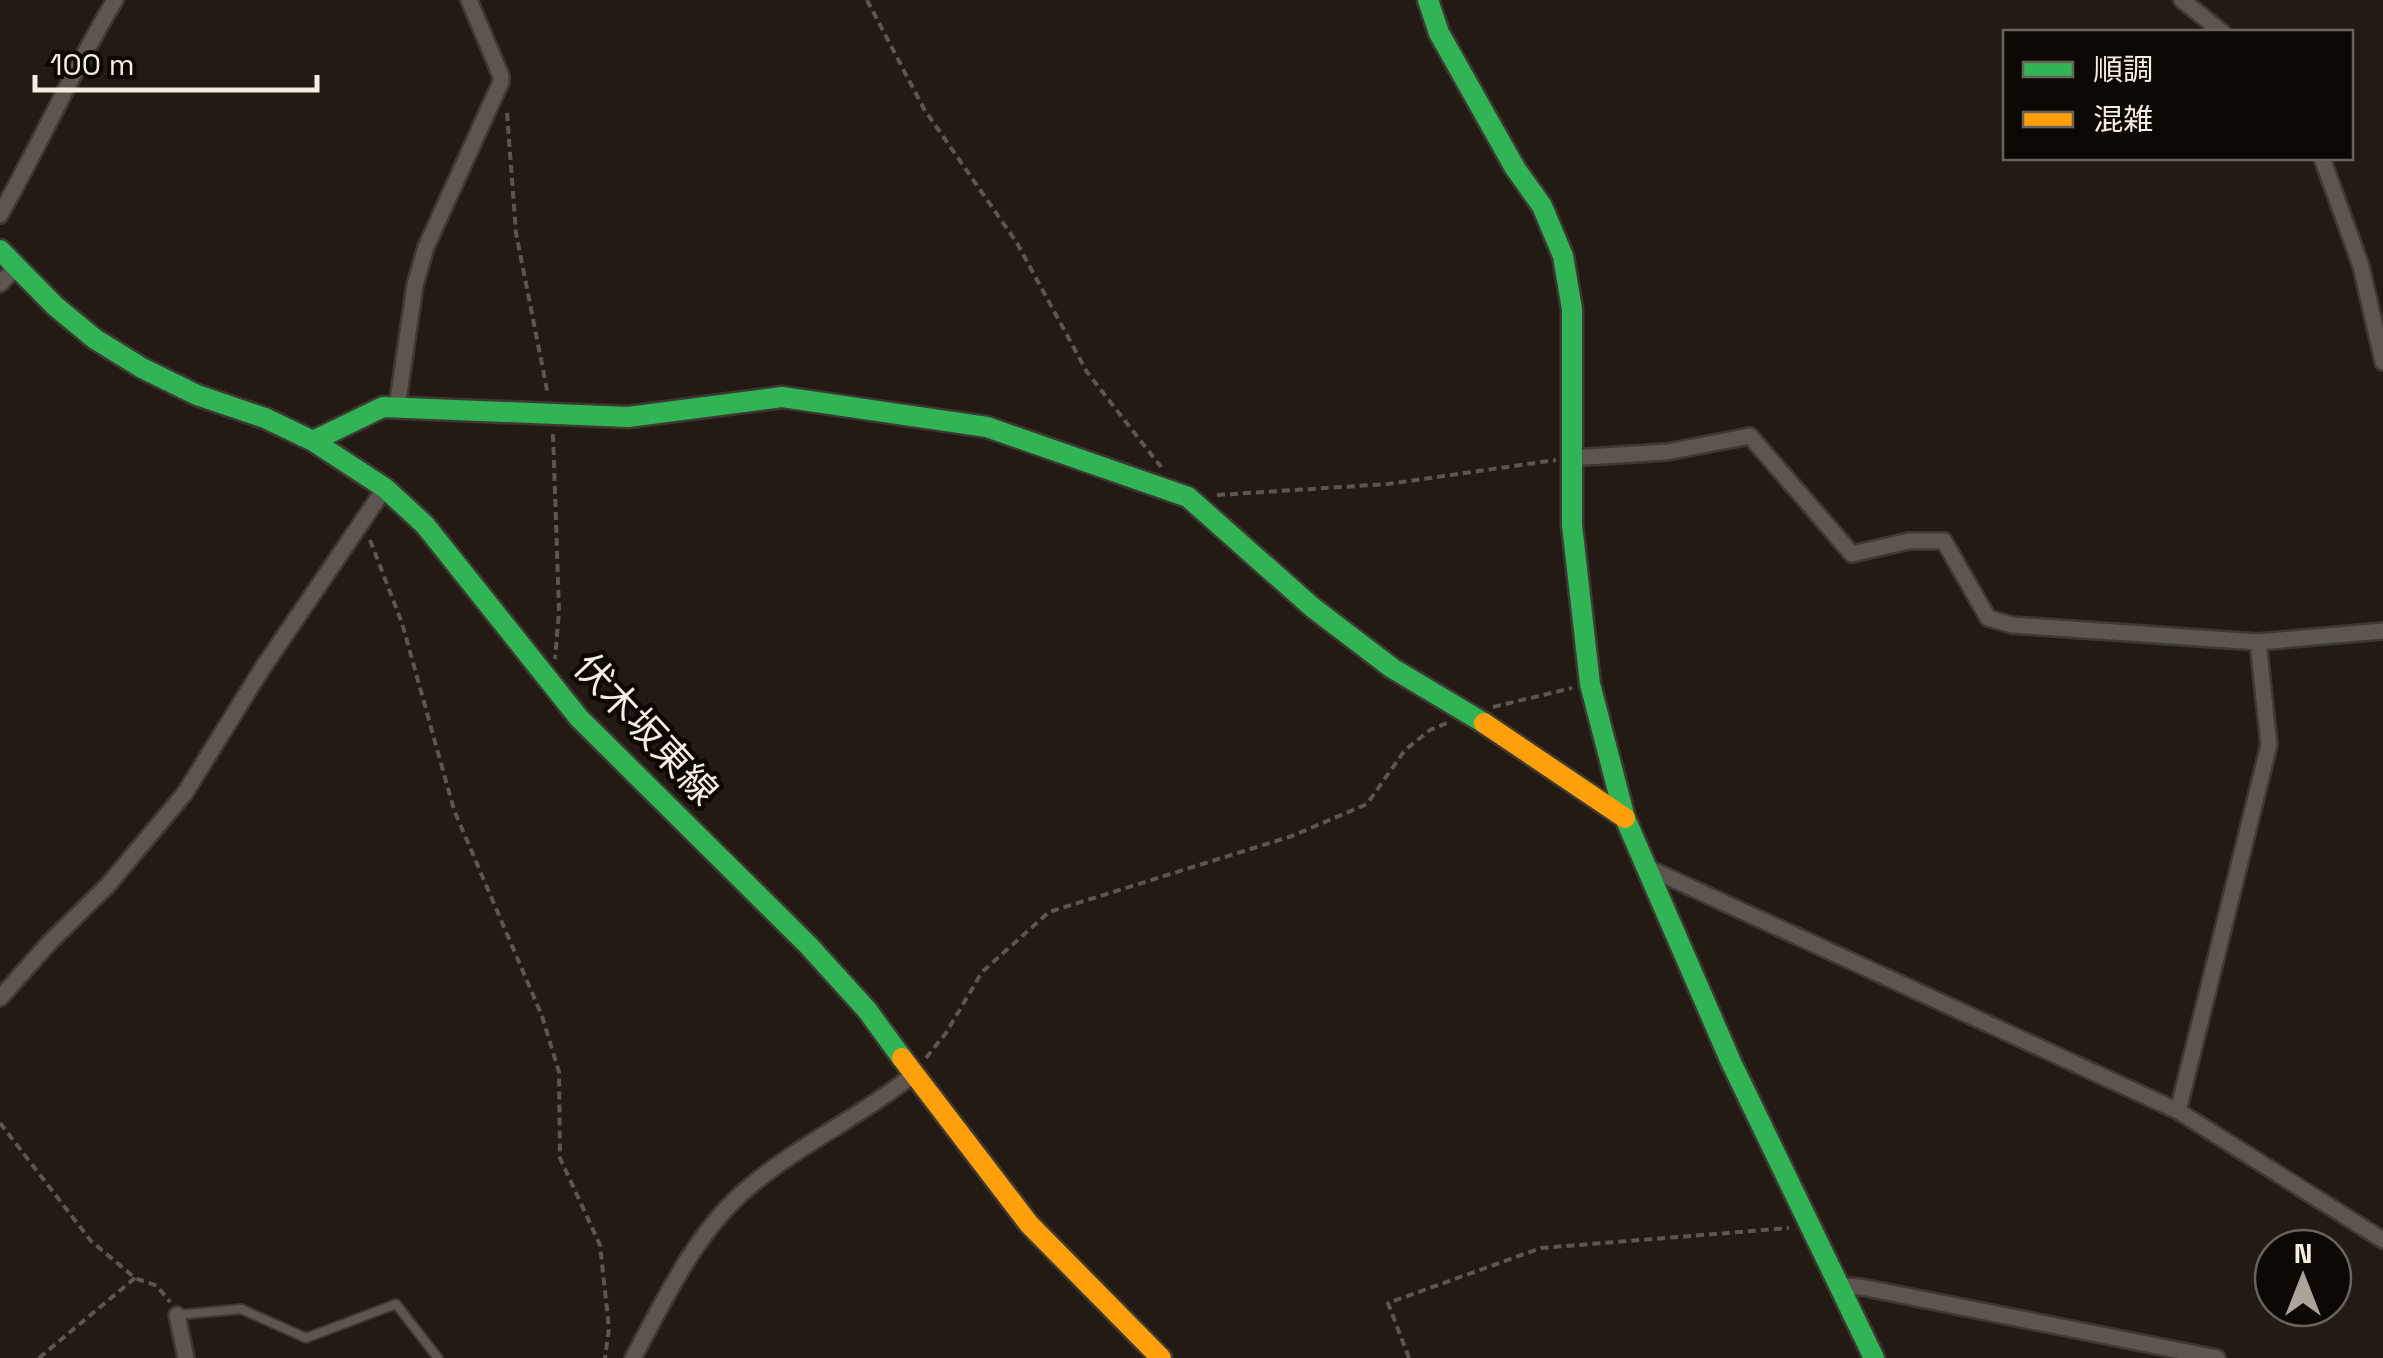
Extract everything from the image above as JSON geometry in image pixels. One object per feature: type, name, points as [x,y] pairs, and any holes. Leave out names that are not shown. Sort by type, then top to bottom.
[{"type":"street","points":[[0,215],[31,160],[57,101],[115,0]]},
{"type":"street","points":[[397,407],[415,285],[426,247],[501,82],[502,76],[469,0]]},
{"type":"street","points":[[1428,0],[1439,33],[1515,168],[1542,206],[1564,256],[1572,308],[1572,525],[1590,684],[1626,818],[1730,1062],[1874,1358]]},
{"type":"street","points":[[2182,0],[2220,30]]},
{"type":"street","points":[[2323,160],[2361,266],[2383,362]]},
{"type":"street","name":"伏木坂東線","points":[[0,250],[95,339],[197,395],[266,418],[313,441],[386,488],[425,525],[580,718],[808,945],[866,1010],[1029,1224],[1161,1358]]},
{"type":"street","points":[[0,284],[16,267]]},
{"type":"street","points":[[313,441],[383,407],[628,417],[782,397],[987,427],[1188,497],[1312,608],[1392,668],[1469,713],[1626,818]]},
{"type":"street","points":[[1570,458],[1667,452],[1750,436],[1852,554],[1908,541],[1944,541],[1988,618],[2012,625],[2258,642],[2383,631]]},
{"type":"street","points":[[0,998],[108,886],[185,793],[262,669],[386,488]]},
{"type":"street","points":[[2178,1111],[2269,745],[2258,642]]},
{"type":"street","points":[[1646,867],[2178,1111],[2383,1240]]},
{"type":"street","points":[[633,1358],[690,1252],[748,1188],[877,1104],[914,1074]]},
{"type":"street","points":[[1840,1286],[2035,1320],[2218,1358]]},
{"type":"street","points":[[177,1315],[186,1358]]},
{"type":"lane","points":[[177,1315],[242,1308],[306,1338],[396,1304],[438,1358]]},
{"type":"path","points":[[867,0],[924,109],[1017,244],[1086,372],[1162,468]]},
{"type":"path","points":[[501,82],[509,129],[516,233],[551,414],[560,611],[552,684]]},
{"type":"path","points":[[1188,497],[1388,484],[1570,458]]},
{"type":"path","points":[[363,523],[402,623],[454,810],[542,1016],[558,1072],[560,1158],[600,1245],[609,1328],[605,1358]]},
{"type":"path","points":[[914,1074],[946,1033],[982,972],[1050,912],[1292,836],[1367,804],[1406,750],[1430,730],[1469,713],[1590,684]]},
{"type":"path","points":[[0,1123],[92,1241],[136,1278],[157,1286],[177,1315]]},
{"type":"path","points":[[1409,1358],[1388,1303],[1541,1248],[1809,1226]]},
{"type":"path","points":[[39,1358],[136,1278]]},
{"type":"traffic: fast","points":[[1428,0],[1439,33],[1515,168],[1542,206],[1563,256],[1572,309],[1572,525],[1590,684],[1625,818],[1731,1062],[1874,1358]]},
{"type":"traffic: fast","points":[[0,250],[55,306],[95,339],[197,395],[265,418],[313,441],[385,488],[425,525],[579,718],[808,945],[867,1010],[902,1058]]},
{"type":"traffic: fast","points":[[313,441],[383,407],[628,417],[782,397],[987,427],[1188,497],[1312,607],[1392,668],[1484,723]]},
{"type":"traffic: slow","points":[[1484,723],[1625,818]]},
{"type":"traffic: slow","points":[[902,1058],[1029,1224],[1161,1358]]}]
